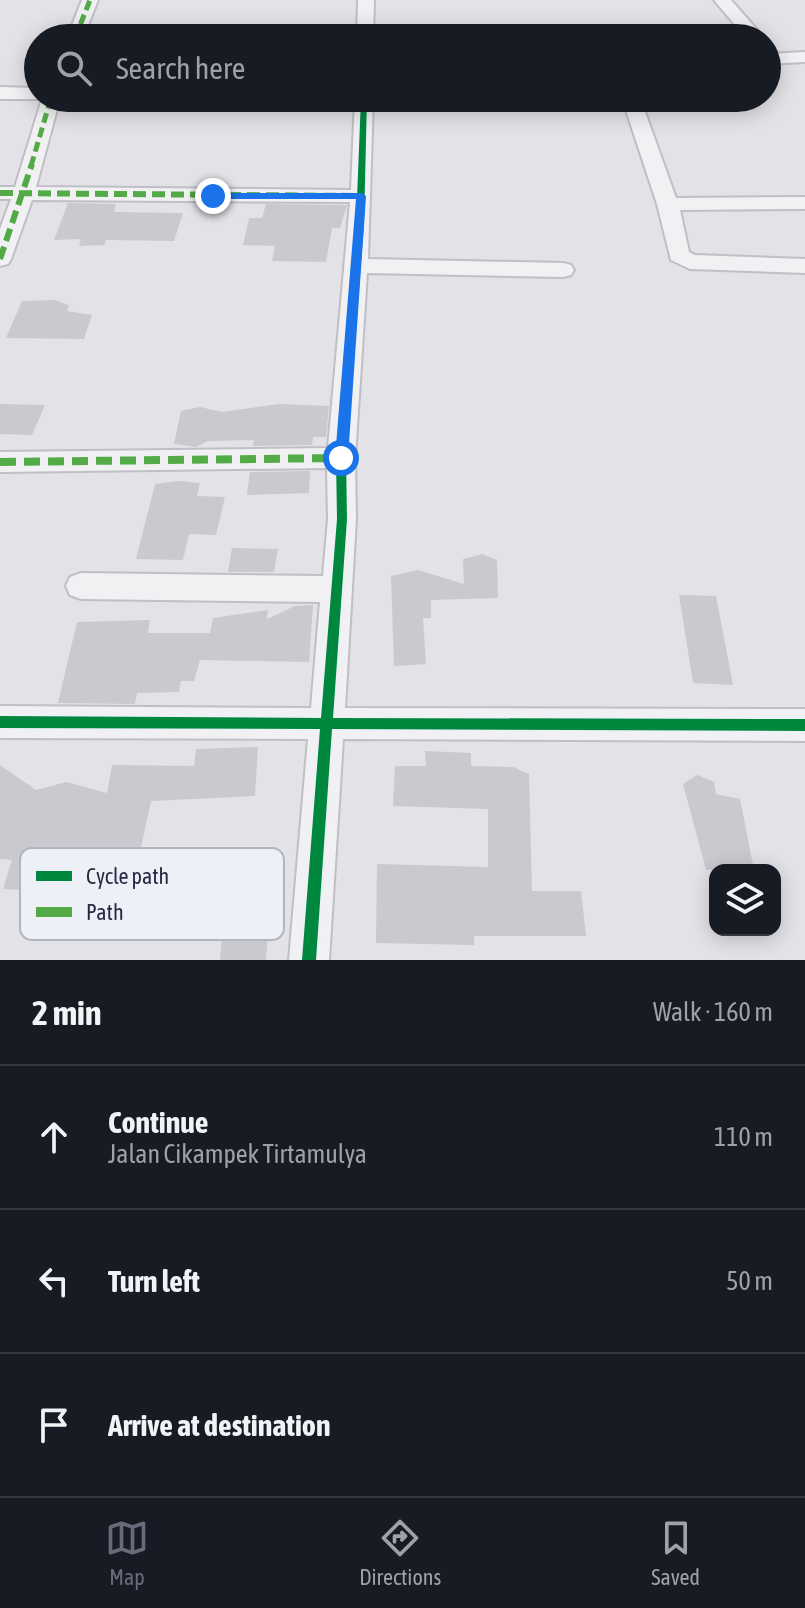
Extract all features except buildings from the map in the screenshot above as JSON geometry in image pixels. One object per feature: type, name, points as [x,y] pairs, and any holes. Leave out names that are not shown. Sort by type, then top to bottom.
[{"type":"street","points":[[81,24],[90,0]]},
{"type":"street","points":[[365,24],[366,0]]},
{"type":"street","points":[[722,0],[743,24]]},
{"type":"street","points":[[797,58],[805,77]]},
{"type":"street","points":[[0,93],[24,94]]},
{"type":"street","points":[[0,259],[23,195],[47,112]]},
{"type":"street","points":[[309,960],[342,519],[341,458],[361,196],[364,112]]},
{"type":"street","points":[[636,112],[668,204],[679,255],[690,262],[805,266]]},
{"type":"street","points":[[0,193],[361,196]]},
{"type":"street","points":[[668,204],[805,203]]},
{"type":"street","points":[[355,266],[563,270]]},
{"type":"street","points":[[0,462],[341,458]]},
{"type":"street","points":[[81,586],[336,589]]},
{"type":"street","points":[[0,722],[805,725]]},
{"type":"marked path","points":[[81,24],[90,0]]},
{"type":"marked path","points":[[0,259],[23,195],[47,112]]},
{"type":"marked path","points":[[0,193],[361,196]]},
{"type":"marked path","points":[[0,462],[341,458]]},
{"type":"cycle path","points":[[309,960],[342,519],[341,458],[360,224],[364,112]]},
{"type":"cycle path","points":[[0,722],[805,725]]},
{"type":"route","points":[[213,196],[361,196],[341,458]]}]
